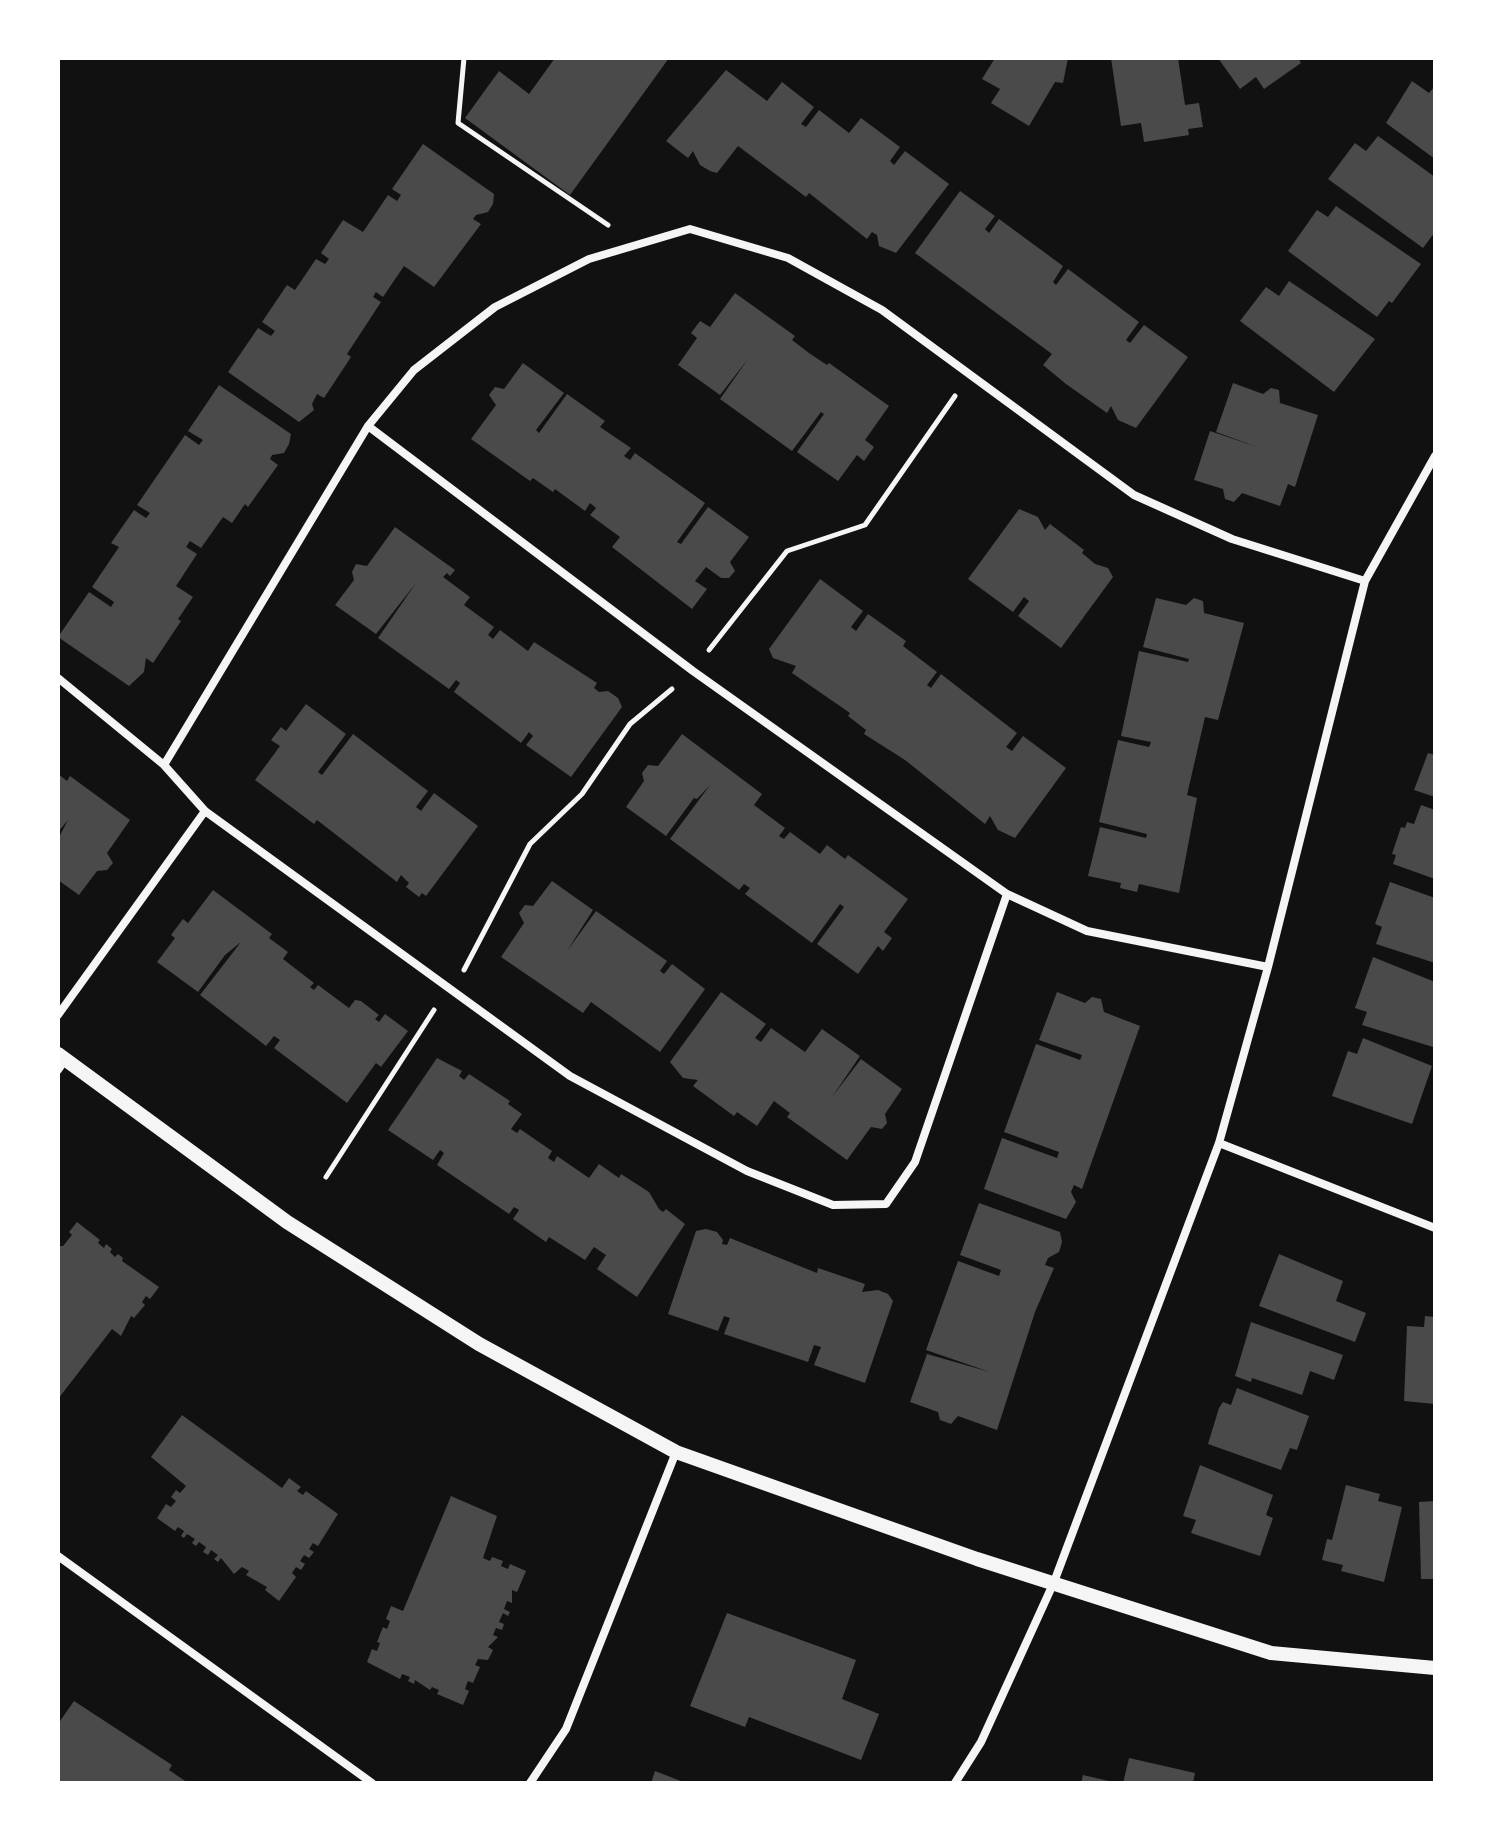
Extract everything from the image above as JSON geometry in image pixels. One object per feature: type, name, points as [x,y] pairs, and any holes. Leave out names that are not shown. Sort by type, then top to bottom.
[{"type":"street","points":[[164,765],[368,426],[414,370],[495,307],[589,259],[690,229],[788,258],[882,310],[1134,495],[1232,539],[1365,581]]},
{"type":"street","points":[[368,426],[693,671],[1007,894],[1087,931],[1268,967]]},
{"type":"street","points":[[955,1783],[981,1742],[1054,1582],[1219,1143],[1268,967],[1365,581],[1435,456]]},
{"type":"street","points":[[58,678],[164,765],[205,811],[570,1076],[747,1171],[833,1205],[886,1204],[915,1162],[1007,894]]},
{"type":"street","points":[[58,1015],[205,811]]},
{"type":"street","points":[[60,1061],[287,1222],[479,1344],[676,1452],[977,1559],[1271,1653],[1435,1668]]},
{"type":"street","points":[[1219,1143],[1435,1228]]},
{"type":"street","points":[[530,1783],[566,1729],[676,1452]]},
{"type":"street","points":[[58,1556],[372,1783]]},
{"type":"path","points":[[464,58],[458,123],[582,210],[640,244]]},
{"type":"path","points":[[326,1177],[448,988],[469,964],[530,844],[582,794],[630,724],[693,671],[787,551],[865,525],[970,374]]},
{"type":"building","points":[[555,58],[669,58],[570,195],[465,118],[499,71],[529,94]]},
{"type":"building","points":[[995,58],[1068,58],[1063,83],[1055,82],[1029,126],[991,103],[1000,89],[982,79]]},
{"type":"building","points":[[1111,58],[1178,58],[1185,105],[1199,103],[1203,127],[1188,129],[1189,135],[1144,142],[1141,123],[1121,126]]},
{"type":"building","points":[[1218,58],[1298,58],[1301,63],[1264,89],[1256,77],[1240,89]]},
{"type":"building","points":[[726,70],[767,101],[782,82],[814,107],[801,124],[806,127],[819,110],[849,133],[861,118],[900,147],[890,161],[894,165],[905,151],[949,184],[896,253],[879,246],[877,235],[872,232],[867,239],[809,193],[806,197],[738,146],[717,173],[710,171],[700,165],[693,151],[688,158],[666,141]]},
{"type":"building","points":[[1412,81],[1429,93],[1435,86],[1435,159],[1386,123]]},
{"type":"building","points":[[1378,136],[1435,177],[1435,232],[1423,248],[1328,179],[1355,143],[1366,151]]},
{"type":"building","points":[[423,144],[494,194],[493,204],[488,212],[473,219],[481,224],[434,287],[404,266],[383,297],[376,292],[373,297],[381,302],[347,354],[351,357],[324,398],[317,394],[312,404],[314,410],[299,422],[228,372],[258,328],[271,336],[275,331],[262,322],[287,285],[295,290],[316,259],[325,264],[329,259],[321,253],[343,220],[363,232],[388,195],[397,201],[401,195],[392,189]]},
{"type":"building","points":[[960,191],[995,216],[985,229],[989,233],[999,219],[1063,266],[1053,282],[1056,285],[1068,269],[1139,322],[1126,340],[1130,343],[1144,325],[1188,357],[1136,428],[1118,420],[1111,406],[1107,413],[1066,384],[1043,365],[1052,354],[915,253]]},
{"type":"building","points":[[1336,206],[1421,264],[1392,303],[1389,301],[1377,317],[1288,251],[1317,210],[1328,217]]},
{"type":"building","points":[[1289,281],[1375,339],[1334,392],[1240,321],[1266,287],[1279,296]]},
{"type":"building","points":[[735,293],[795,336],[792,340],[809,353],[827,365],[829,363],[889,406],[865,440],[874,447],[864,461],[857,455],[838,481],[797,452],[824,414],[821,412],[792,451],[720,399],[748,359],[720,395],[678,365],[697,338],[691,333],[700,321],[710,327]]},
{"type":"building","points":[[523,363],[564,393],[536,430],[539,433],[567,394],[605,421],[600,427],[631,448],[624,456],[630,460],[635,453],[705,503],[677,542],[681,544],[708,507],[749,537],[730,562],[735,571],[729,578],[721,578],[706,567],[695,581],[707,589],[692,609],[612,547],[620,537],[590,515],[596,508],[590,503],[585,511],[555,489],[553,492],[533,478],[530,481],[471,439],[496,405],[489,395],[495,387],[504,389]]},
{"type":"building","points":[[1233,383],[1263,394],[1271,388],[1279,390],[1280,403],[1318,415],[1295,487],[1288,484],[1280,506],[1242,493],[1234,502],[1225,499],[1223,489],[1194,480],[1210,431],[1260,448],[1216,432]]},
{"type":"building","points":[[219,385],[291,434],[289,444],[284,453],[272,455],[270,459],[278,465],[248,507],[245,504],[232,523],[223,517],[201,548],[190,541],[186,547],[197,554],[176,586],[193,597],[153,663],[146,658],[144,672],[129,686],[58,637],[89,592],[111,607],[114,602],[92,587],[119,547],[111,543],[134,510],[146,518],[150,513],[137,505],[185,435],[199,445],[203,440],[188,431]]},
{"type":"building","points":[[1019,509],[1038,517],[1045,530],[1050,524],[1084,550],[1082,553],[1095,564],[1108,568],[1113,577],[1061,648],[1018,616],[1029,601],[1024,597],[1013,612],[968,579]]},
{"type":"building","points":[[395,527],[455,570],[450,576],[447,573],[443,577],[470,597],[464,605],[494,627],[488,635],[493,639],[500,630],[528,651],[534,642],[597,683],[594,688],[599,692],[608,691],[618,698],[622,707],[571,777],[526,745],[533,736],[529,732],[521,743],[454,692],[460,683],[456,680],[449,689],[378,638],[416,583],[376,634],[335,605],[354,580],[352,572],[356,564],[367,566]]},
{"type":"building","points":[[820,579],[863,611],[851,627],[856,631],[868,614],[906,641],[903,646],[937,672],[927,685],[931,688],[941,674],[1017,733],[1006,747],[1012,751],[1023,736],[1066,768],[1015,838],[998,830],[990,816],[985,824],[905,760],[864,734],[866,730],[848,716],[850,713],[792,673],[796,666],[773,658],[769,649]]},
{"type":"building","points":[[1156,598],[1186,605],[1194,598],[1203,601],[1204,613],[1244,623],[1218,720],[1205,717],[1187,795],[1197,798],[1179,893],[1139,884],[1137,892],[1120,888],[1121,883],[1088,876],[1100,827],[1146,838],[1147,834],[1099,822],[1118,740],[1149,747],[1151,742],[1121,736],[1139,651],[1188,662],[1189,659],[1143,647]]},
{"type":"building","points":[[306,704],[346,734],[318,772],[322,775],[353,734],[428,791],[416,807],[421,811],[434,793],[478,826],[426,896],[422,893],[419,897],[406,887],[409,883],[401,875],[397,882],[317,820],[314,824],[255,780],[280,746],[271,740],[281,727],[286,731]]},
{"type":"building","points":[[682,734],[762,794],[754,805],[785,828],[779,836],[784,839],[790,832],[820,854],[827,845],[845,859],[848,855],[908,899],[884,932],[892,938],[883,951],[878,946],[858,974],[817,944],[844,907],[840,904],[812,943],[745,894],[750,888],[744,884],[739,890],[670,839],[710,785],[697,799],[694,798],[666,836],[626,807],[644,781],[642,773],[648,765],[658,766]]},
{"type":"building","points":[[1428,753],[1435,755],[1435,797],[1414,790]]},
{"type":"building","points":[[58,774],[67,781],[70,776],[130,820],[107,853],[113,863],[107,870],[97,871],[79,895],[58,880],[58,839],[68,820],[58,832]]},
{"type":"building","points":[[1421,805],[1435,810],[1435,879],[1393,864],[1396,855],[1392,854],[1401,827],[1405,828],[1407,822],[1414,824]]},
{"type":"building","points":[[552,881],[593,910],[567,951],[596,911],[667,961],[660,971],[664,974],[672,964],[705,989],[660,1052],[591,1002],[583,1013],[501,957],[524,923],[519,913],[525,905],[533,906]]},
{"type":"building","points":[[1390,882],[1435,898],[1435,963],[1376,944],[1382,927],[1375,924]]},
{"type":"building","points":[[213,890],[272,934],[269,938],[288,952],[283,959],[314,983],[310,987],[314,990],[318,985],[349,1008],[355,1000],[361,1001],[379,1015],[375,1019],[379,1022],[385,1014],[408,1031],[381,1067],[376,1063],[347,1103],[274,1048],[280,1040],[274,1036],[266,1046],[200,995],[241,942],[225,955],[198,992],[157,962],[175,938],[171,935],[183,919],[188,923]]},
{"type":"building","points":[[1373,957],[1435,982],[1433,1047],[1362,1025],[1367,1012],[1355,1008]]},
{"type":"building","points":[[721,992],[766,1024],[755,1038],[761,1042],[771,1028],[805,1052],[822,1029],[860,1056],[832,1097],[861,1059],[902,1089],[885,1114],[887,1123],[882,1129],[871,1127],[847,1160],[787,1117],[790,1113],[774,1101],[757,1126],[737,1112],[734,1116],[693,1086],[698,1080],[683,1078],[670,1062]]},
{"type":"building","points":[[1057,992],[1085,1003],[1092,997],[1101,999],[1104,1012],[1140,1026],[1082,1189],[1074,1185],[1071,1192],[1076,1202],[1066,1219],[984,1189],[1002,1138],[1057,1158],[1059,1152],[1004,1132],[1036,1044],[1080,1060],[1082,1055],[1039,1040]]},
{"type":"building","points":[[1363,1038],[1432,1066],[1412,1124],[1332,1096],[1348,1051],[1357,1054]]},
{"type":"building","points":[[437,1058],[462,1071],[459,1076],[464,1080],[469,1074],[510,1101],[508,1104],[522,1114],[511,1129],[517,1133],[520,1129],[552,1151],[548,1158],[554,1162],[557,1156],[589,1178],[599,1164],[619,1178],[621,1174],[649,1192],[659,1209],[663,1212],[666,1209],[685,1224],[637,1297],[597,1269],[606,1255],[594,1247],[585,1260],[549,1237],[546,1242],[513,1219],[519,1210],[514,1207],[509,1214],[437,1165],[444,1153],[440,1150],[433,1160],[388,1130]]},
{"type":"building","points":[[979,1203],[1060,1232],[1062,1242],[1059,1252],[1048,1258],[1045,1265],[1054,1268],[1035,1312],[997,1430],[958,1416],[951,1424],[940,1420],[938,1412],[910,1402],[927,1354],[990,1372],[926,1350],[958,1261],[999,1276],[1001,1270],[960,1255]]},
{"type":"building","points":[[77,1222],[100,1240],[98,1243],[104,1248],[106,1244],[112,1249],[110,1252],[115,1257],[118,1254],[122,1261],[159,1287],[150,1299],[146,1296],[142,1302],[145,1305],[134,1318],[131,1316],[121,1336],[112,1329],[58,1399],[58,1246],[63,1246],[72,1235],[69,1232]]},
{"type":"building","points":[[706,1229],[717,1232],[723,1240],[722,1244],[727,1245],[730,1238],[817,1273],[818,1268],[865,1284],[862,1292],[878,1290],[888,1294],[893,1301],[865,1383],[814,1365],[821,1347],[814,1345],[808,1362],[724,1334],[730,1318],[724,1316],[718,1331],[668,1314],[696,1231]]},
{"type":"building","points":[[1279,1254],[1343,1281],[1336,1301],[1366,1313],[1355,1342],[1259,1306]]},
{"type":"building","points":[[1425,1316],[1435,1317],[1435,1404],[1404,1401],[1407,1326],[1424,1327]]},
{"type":"building","points":[[1251,1322],[1343,1355],[1334,1380],[1310,1371],[1302,1395],[1252,1378],[1251,1382],[1235,1376]]},
{"type":"building","points":[[1237,1388],[1309,1416],[1297,1450],[1290,1448],[1281,1470],[1208,1444],[1219,1408],[1223,1402],[1231,1405]]},
{"type":"building","points":[[182,1415],[282,1488],[289,1478],[301,1487],[297,1491],[303,1495],[306,1491],[338,1514],[318,1546],[313,1543],[309,1549],[314,1552],[309,1558],[304,1555],[300,1561],[305,1564],[301,1570],[296,1567],[292,1573],[296,1577],[279,1601],[265,1590],[267,1587],[246,1575],[249,1571],[242,1567],[234,1574],[221,1558],[218,1562],[214,1559],[218,1555],[211,1550],[208,1555],[203,1552],[206,1547],[199,1542],[196,1546],[192,1543],[195,1539],[187,1534],[184,1538],[181,1536],[184,1531],[178,1527],[175,1531],[157,1518],[166,1504],[171,1507],[176,1501],[171,1497],[176,1490],[180,1493],[186,1486],[151,1457]]},
{"type":"building","points":[[1200,1465],[1273,1495],[1266,1515],[1273,1518],[1260,1556],[1191,1533],[1196,1520],[1183,1516]]},
{"type":"building","points":[[1346,1485],[1380,1494],[1378,1501],[1402,1507],[1384,1582],[1341,1571],[1343,1565],[1322,1560],[1327,1539],[1332,1540]]},
{"type":"building","points":[[451,1496],[497,1516],[483,1558],[490,1561],[492,1557],[503,1561],[501,1566],[508,1569],[510,1564],[526,1571],[517,1592],[512,1590],[512,1603],[507,1601],[504,1609],[510,1612],[508,1616],[503,1613],[499,1622],[504,1624],[502,1630],[496,1628],[493,1635],[498,1637],[488,1647],[493,1650],[488,1660],[478,1659],[475,1665],[480,1667],[473,1683],[468,1681],[465,1689],[469,1691],[463,1705],[437,1694],[439,1690],[432,1687],[430,1690],[415,1680],[414,1684],[408,1681],[410,1677],[402,1674],[400,1679],[367,1662],[372,1649],[377,1651],[383,1627],[387,1629],[390,1621],[386,1619],[391,1606],[403,1611]]},
{"type":"building","points":[[1435,1501],[1435,1579],[1421,1579],[1419,1502]]},
{"type":"building","points":[[727,1613],[856,1660],[842,1699],[879,1714],[861,1760],[749,1717],[745,1727],[690,1706]]},
{"type":"building","points":[[74,1701],[172,1765],[169,1770],[188,1783],[58,1783],[58,1724]]},
{"type":"building","points":[[1129,1758],[1195,1773],[1193,1783],[1123,1783]]},
{"type":"building","points":[[655,1771],[686,1783],[651,1783]]},
{"type":"building","points":[[1083,1775],[1113,1782],[1113,1783],[1081,1783]]}]
